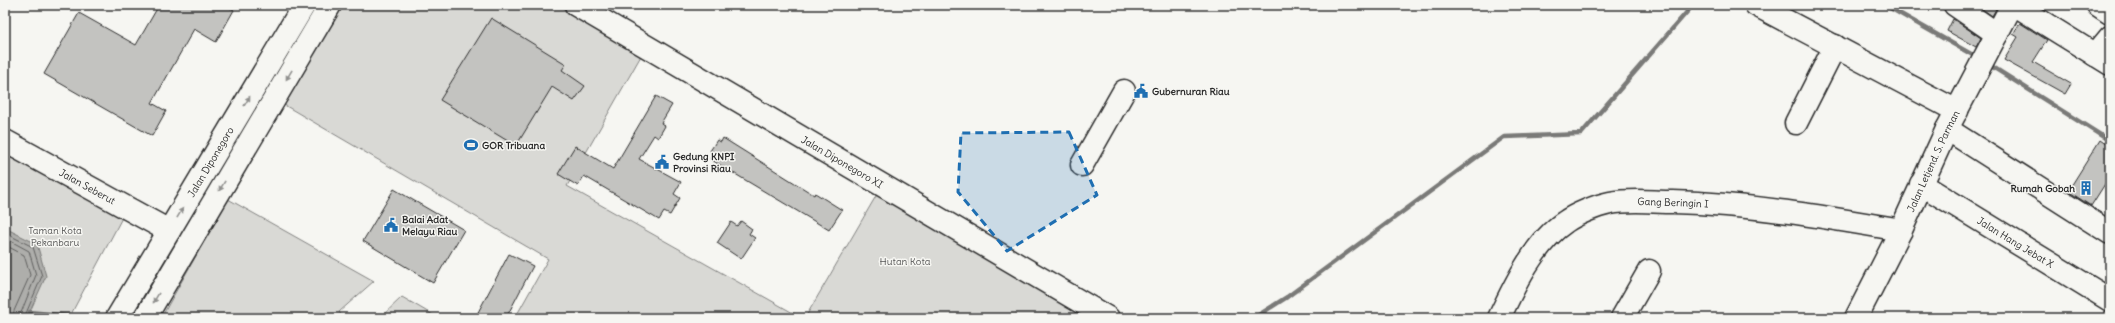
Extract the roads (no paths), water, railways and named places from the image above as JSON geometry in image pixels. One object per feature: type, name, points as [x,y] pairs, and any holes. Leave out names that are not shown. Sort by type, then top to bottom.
[{"type":"street","name":"Jalan Diponegoro","points":[[117,318],[304,5]]},
{"type":"street","points":[[145,318],[330,5]]},
{"type":"street","name":"Jalan Diponegoro XI","points":[[576,5],[1108,318]]},
{"type":"street","points":[[1756,5],[1834,46],[1952,120],[2110,233]]},
{"type":"street","points":[[1956,5],[1995,39]]},
{"type":"street","name":"Jalan Letjend. S. Parman","points":[[1856,318],[1901,230],[1921,184],[1952,120],[2012,5]]},
{"type":"street","points":[[2015,5],[2103,59],[2110,37]]},
{"type":"street","points":[[2098,5],[2110,13]]},
{"type":"street","points":[[281,43],[301,55]]},
{"type":"street","points":[[1796,123],[1834,46]]},
{"type":"street","points":[[1082,165],[1124,91]]},
{"type":"street","name":"Jalan Seberut","points":[[5,141],[170,231]]},
{"type":"street","name":"Jalan Hang Jebat X","points":[[1921,184],[2110,300]]},
{"type":"street","name":"Gang Beringin I","points":[[1499,318],[1516,284],[1545,241],[1565,222],[1609,204],[1638,201],[1708,203],[1793,212],[1901,230]]},
{"type":"street","points":[[1622,318],[1649,271]]},
{"type":"water","points":[[5,228],[37,244],[46,276],[27,318],[5,318]]},
{"type":"waterway","points":[[1254,318],[1287,297],[1504,137],[1581,134],[1693,5]]},
{"type":"waterway","points":[[1885,5],[1978,58]]},
{"type":"waterway","points":[[1988,64],[2110,141]]},
{"type":"waterway","points":[[30,312],[70,316]]},
{"type":"place","name":"Gubernuran Riau","points":[[1141,91]]},
{"type":"place","name":"GOR Tribuana","points":[[471,145]]},
{"type":"place","name":"Gedung KNPI Provinsi Riau","points":[[662,162]]},
{"type":"place","name":"Rumah Gobah","points":[[2086,188]]},
{"type":"place","name":"Balai Adat Melayu Riau","points":[[391,225]]},
{"type":"park label","name":"Taman Kota Pekanbaru","points":[[55,236]]},
{"type":"park label","name":"Hutan Kota","points":[[905,261]]}]
